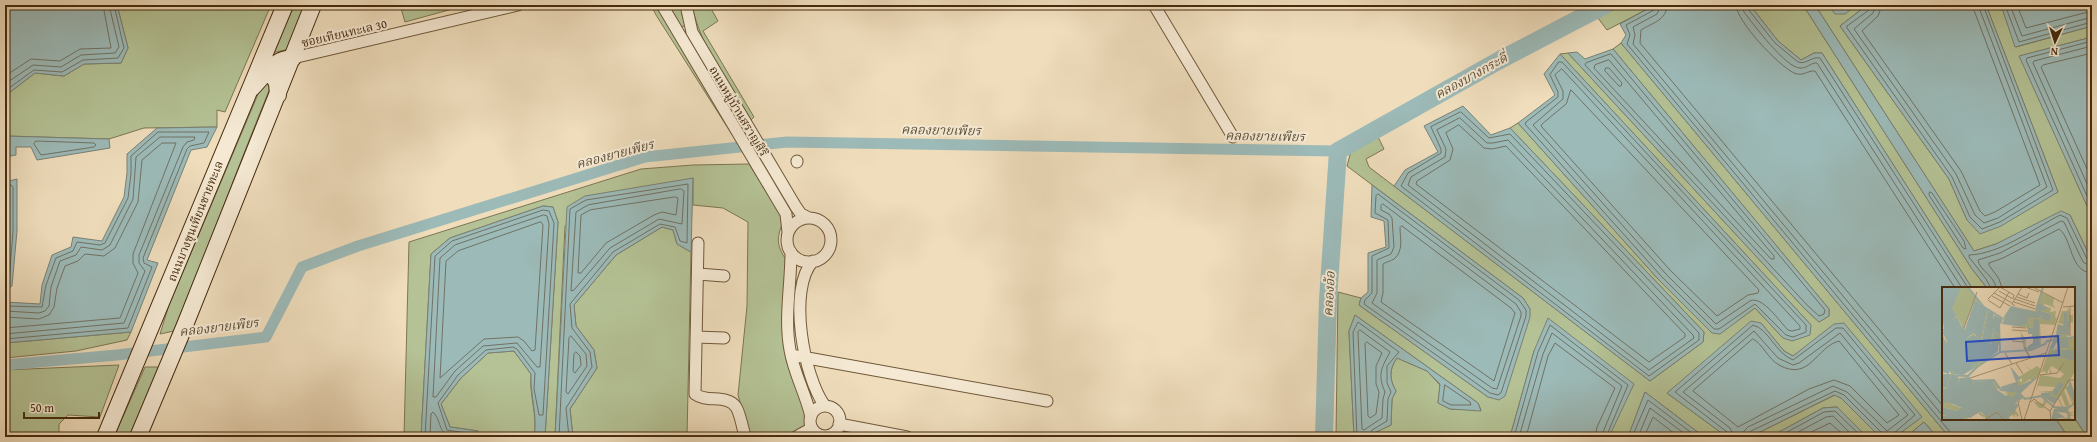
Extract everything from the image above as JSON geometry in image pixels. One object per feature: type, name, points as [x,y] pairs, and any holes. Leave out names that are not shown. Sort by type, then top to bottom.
[{"type":"main road","name":"ถนนบางขุนเทียนชายทะเล","points":[[105,437],[285,5]]},
{"type":"main road","points":[[138,437],[185,325],[313,5]]},
{"type":"main road","points":[[249,92],[275,63],[283,59],[293,58]]},
{"type":"main road","points":[[266,74],[273,76],[277,83],[278,95]]},
{"type":"street","name":"ซอยเทียนทะเล 30","points":[[293,58],[518,5]]},
{"type":"street","name":"ถนนหมู่บ้านสราญสิริ","points":[[662,5],[677,33],[786,214],[788,232]]},
{"type":"street","name":"ถนนหมู่บ้านสราญสิริ","points":[[686,5],[692,32],[801,214],[809,218]]},
{"type":"street","points":[[1154,5],[1233,137]]},
{"type":"street","points":[[677,33],[684,33],[689,29],[690,23]]},
{"type":"street","points":[[715,96],[727,89]]},
{"type":"street","points":[[839,430],[838,414],[834,410],[825,406],[820,399],[804,356],[801,342],[803,281],[807,268],[813,261],[826,253],[831,241],[827,228],[822,223],[809,218],[796,222],[788,232],[787,241],[791,252],[788,327],[790,354],[795,373],[808,404],[812,423],[818,434],[824,436],[839,430],[907,437]]},
{"type":"street","points":[[698,243],[695,394],[700,398],[730,401],[736,407],[745,437]]},
{"type":"street","points":[[791,252],[798,259],[813,261]]},
{"type":"street","points":[[698,274],[724,276]]},
{"type":"street","points":[[696,337],[724,338]]},
{"type":"street","points":[[790,354],[1047,401]]},
{"type":"street","points":[[796,437],[812,423],[816,410],[825,406]]},
{"type":"green space","points":[[117,5],[271,5],[225,112],[217,110],[217,127],[144,128],[109,139],[5,136],[5,96],[35,73],[64,76],[84,64],[121,63],[128,48]]},
{"type":"green space","points":[[292,5],[306,5],[290,49],[271,53]]},
{"type":"green space","points":[[400,5],[467,5],[405,22]]},
{"type":"green space","points":[[651,5],[658,5],[733,136],[656,15]]},
{"type":"green space","points":[[667,5],[682,5],[682,15],[686,25],[680,28]]},
{"type":"green space","points":[[692,5],[709,5],[718,21],[703,31],[754,117],[751,120],[709,50],[696,21]]},
{"type":"green space","points":[[1622,5],[1655,5],[1607,30],[1598,18]]},
{"type":"green space","points":[[1750,5],[1803,5],[1972,269],[1986,287],[1971,287],[1822,53],[1814,53],[1801,60],[1778,41]]},
{"type":"green space","points":[[1815,5],[1867,5],[1840,26],[1949,179],[1967,220],[2058,192],[1986,5],[2001,5],[2016,47],[2092,26],[2092,37],[2020,56],[2092,217],[2092,261],[2070,215],[1974,251]]},
{"type":"green space","points":[[1621,43],[1949,437],[1937,437],[1924,422],[1906,437],[1895,437],[1921,417],[1804,348],[1793,356],[1784,351],[1761,323],[1667,393],[1727,437],[1704,437],[1645,392],[1628,437],[1609,437],[1611,433],[1534,351],[1510,437],[1374,437],[1374,433],[1391,425],[1392,399],[1396,391],[1391,378],[1391,370],[1397,358],[1427,371],[1440,385],[1438,403],[1450,409],[1481,410],[1478,403],[1355,315],[1349,331],[1354,437],[1336,437],[1338,292],[1361,298],[1359,305],[1488,397],[1530,309],[1523,298],[1347,166],[1351,151],[1378,137],[1384,149],[1366,159],[1369,167],[1650,381],[1703,342],[1704,332],[1510,128],[1518,123],[1659,280],[1720,333],[1755,308],[1783,338],[1811,325],[1560,54],[1568,53],[1804,308],[1819,322],[1829,316],[1829,309],[1613,49]]},
{"type":"green space","points":[[264,80],[272,83],[174,331],[160,334],[169,305]]},
{"type":"green space","points":[[749,164],[784,220],[778,238],[782,253],[789,264],[784,290],[807,413],[807,423],[809,429],[816,437],[750,437],[738,395],[747,306],[748,222],[723,208],[693,205],[693,178],[565,226],[555,437],[545,437],[558,222],[553,207],[543,206],[450,238],[431,254],[421,437],[404,437],[409,242],[641,169],[693,165]]},
{"type":"green space","points":[[662,227],[673,230],[677,244],[691,252],[687,437],[573,437],[570,409],[597,368],[594,350],[576,326],[574,305],[616,255]]},
{"type":"green space","points":[[131,332],[127,340],[76,351],[5,358],[5,343]]},
{"type":"green space","points":[[514,351],[531,374],[531,390],[535,421],[534,437],[479,437],[478,431],[450,427],[441,404],[461,378],[488,353]]},
{"type":"green space","points":[[119,365],[100,417],[68,415],[59,424],[59,437],[32,437],[31,435],[5,437],[5,370]]},
{"type":"green space","points":[[145,367],[160,367],[133,437],[114,437]]},
{"type":"green space","points":[[1835,395],[1841,398],[1880,437],[1867,437],[1837,407],[1823,408],[1770,437],[1750,437]]},
{"type":"green space","points":[[2075,419],[2087,437],[2068,437],[2057,420],[2075,420]]},
{"type":"water","points":[[5,5],[117,5],[128,48],[121,63],[84,64],[64,76],[35,73],[5,96]]},
{"type":"water","points":[[1655,5],[1750,5],[1778,41],[1801,60],[1814,53],[1822,53],[1971,287],[1942,287],[1942,420],[2057,420],[2068,437],[1949,437],[1621,43],[1626,35],[1620,24]]},
{"type":"water","points":[[1803,5],[1815,5],[1974,251],[1996,244],[2061,211],[2070,215],[2092,261],[2092,437],[2087,437],[2075,419],[2075,287],[1986,287],[1972,269]]},
{"type":"water","points":[[1828,5],[1857,5],[1845,14],[1835,14]]},
{"type":"water","points":[[1867,5],[1986,5],[2058,192],[2001,226],[1980,234],[1967,220],[1949,179],[1840,26]]},
{"type":"water","points":[[2001,5],[2092,5],[2092,26],[2015,47]]},
{"type":"water","points":[[2092,37],[2092,187],[2090,189],[2092,217],[2019,56]]},
{"type":"water","points":[[1613,49],[1829,309],[1829,316],[1819,322],[1804,308],[1568,53],[1577,52],[1585,59]]},
{"type":"water","points":[[1560,54],[1811,325],[1810,335],[1792,341],[1783,338],[1755,308],[1720,334],[1712,333],[1659,280],[1518,123],[1555,95],[1544,74]]},
{"type":"water","points":[[1463,106],[1491,135],[1510,128],[1704,332],[1703,342],[1650,381],[1394,186],[1405,170],[1438,152],[1424,126]]},
{"type":"water","points":[[217,127],[207,147],[191,150],[147,260],[158,263],[131,332],[5,343],[5,302],[40,304],[42,285],[52,255],[71,247],[73,237],[102,241],[124,197],[127,173],[127,154],[157,128]]},
{"type":"water","points":[[5,136],[109,139],[110,148],[37,160],[31,147],[16,147],[16,155],[5,157]]},
{"type":"water","points":[[693,178],[691,252],[677,244],[673,230],[662,227],[616,255],[574,305],[576,326],[594,350],[597,368],[570,409],[573,437],[555,437],[567,207],[585,196]]},
{"type":"water","points":[[17,179],[17,231],[12,286],[5,290],[5,182]]},
{"type":"water","points":[[1372,185],[1523,298],[1530,309],[1530,317],[1505,396],[1499,400],[1488,397],[1359,305],[1361,298],[1368,292],[1368,253],[1386,247],[1384,221],[1371,217]]},
{"type":"water","points":[[543,206],[553,207],[558,222],[545,437],[534,437],[535,414],[531,374],[514,351],[488,353],[461,378],[441,404],[450,427],[478,431],[479,437],[421,437],[431,254],[450,238]]},
{"type":"water","points":[[1355,315],[1478,403],[1481,411],[1450,409],[1438,403],[1440,384],[1427,371],[1397,358],[1391,370],[1391,378],[1396,391],[1392,399],[1391,425],[1374,433],[1374,437],[1354,437],[1349,331]]},
{"type":"water","points":[[1548,318],[1634,384],[1609,437],[1510,437],[1534,351]]},
{"type":"water","points":[[1751,321],[1761,323],[1784,351],[1793,356],[1834,324],[1844,323],[1922,417],[1895,437],[1880,437],[1841,398],[1834,395],[1750,437],[1727,437],[1667,393]]},
{"type":"water","points":[[1645,392],[1704,437],[1628,437]]},
{"type":"water","points":[[1837,407],[1867,437],[1770,437],[1823,408]]},
{"type":"water","points":[[1924,422],[1937,437],[1906,437]]},
{"type":"waterway","name":"คลองบางกระดี่","points":[[1324,437],[1328,300],[1338,151],[1498,61],[1605,5]]},
{"type":"waterway","name":"คลองยายเพียร","points":[[5,365],[117,355],[266,337],[302,267],[358,246],[645,157],[787,142],[1338,151]]},
{"type":"water label","name":"คลองอ้อ","points":[[1329,294]]}]
